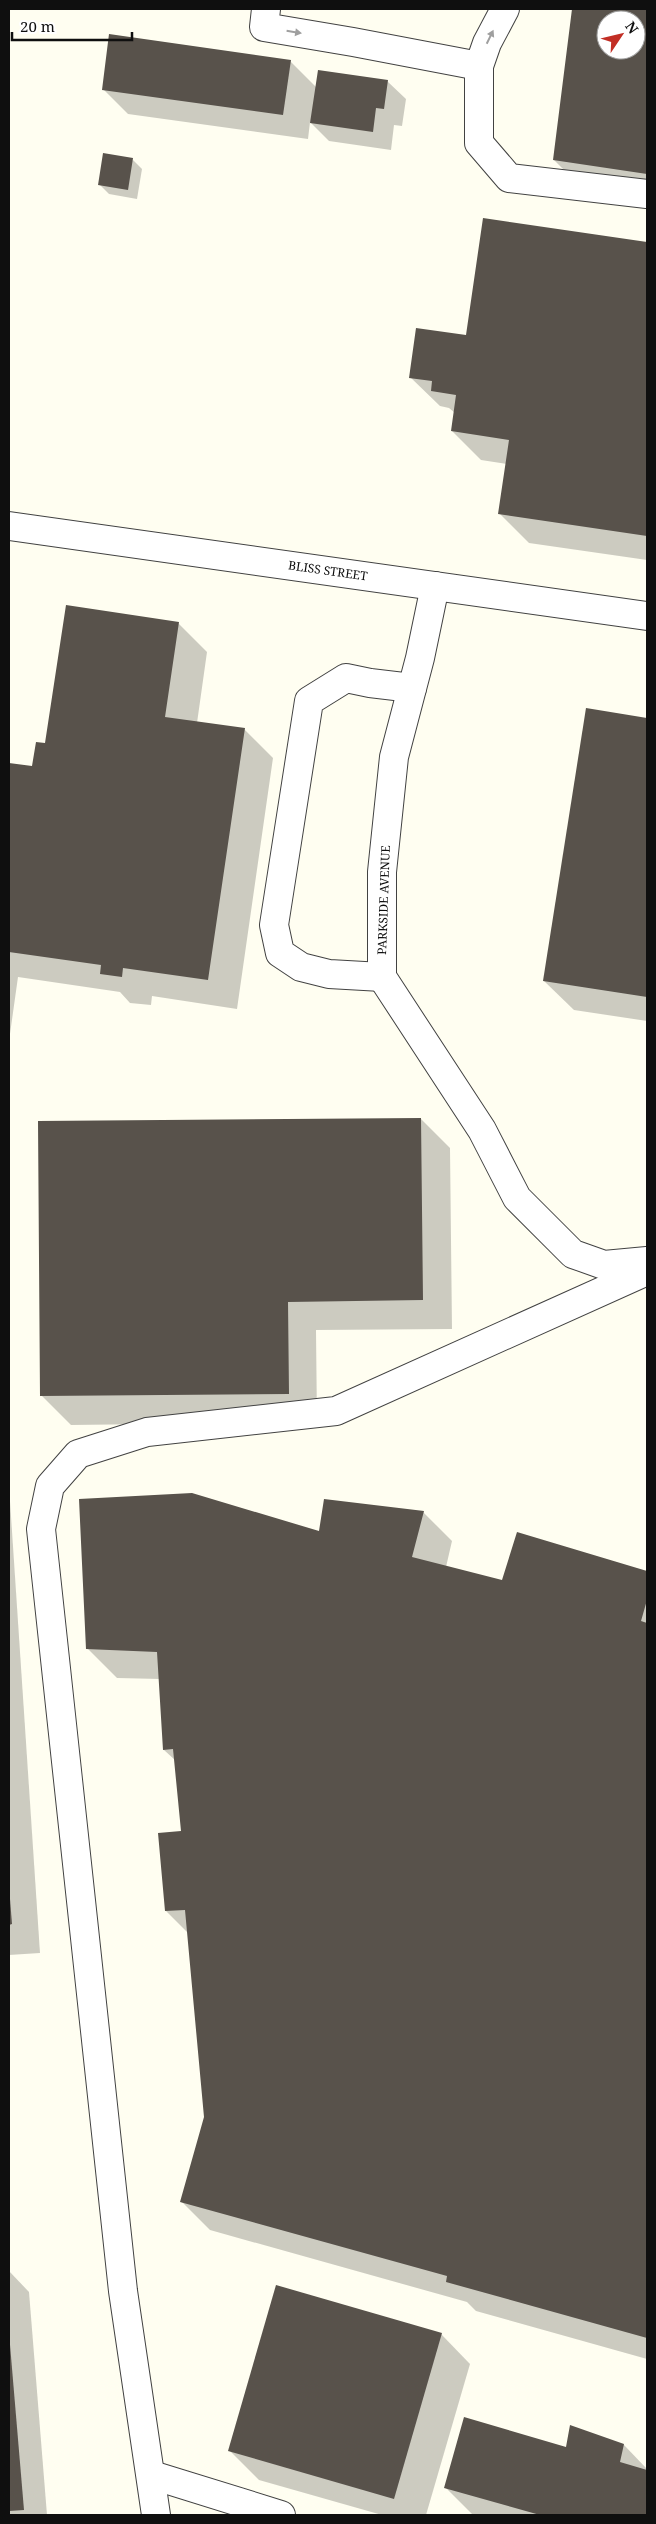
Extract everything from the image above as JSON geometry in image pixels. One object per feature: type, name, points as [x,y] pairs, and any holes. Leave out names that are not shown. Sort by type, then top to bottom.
[{"type":"street","points":[[266,9],[264,27],[479,66]]},
{"type":"street","points":[[505,9],[487,43],[479,66],[479,142],[509,178],[647,194]]},
{"type":"street","name":"BLISS STREET","points":[[9,526],[647,616]]},
{"type":"street","name":"PARKSIDE AVENUE","points":[[382,977],[382,872],[394,756],[412,688],[435,586]]},
{"type":"street","points":[[412,688],[346,678],[309,701],[274,925],[280,952],[301,967],[329,974],[382,977],[482,1130],[518,1198],[573,1254],[604,1265],[647,1261]]},
{"type":"street","points":[[156,2515],[152,2475],[123,2291],[41,1529],[50,1486],[78,1454],[147,1432],[336,1411],[647,1272]]},
{"type":"street","points":[[152,2475],[281,2515]]},
{"type":"building","points":[[572,9],[647,9],[647,174],[553,160]]},
{"type":"building","points":[[109,34],[291,60],[283,115],[102,90]]},
{"type":"building","points":[[318,70],[388,80],[384,109],[376,108],[373,132],[310,123]]},
{"type":"building","points":[[103,153],[133,158],[128,190],[98,185]]},
{"type":"building","points":[[483,218],[647,242],[647,536],[498,514],[509,440],[451,431],[456,395],[431,391],[432,381],[409,378],[416,328],[466,335]]},
{"type":"building","points":[[66,605],[179,622],[165,717],[245,728],[208,980],[123,968],[122,977],[100,974],[101,965],[9,952],[9,763],[32,766],[36,742],[45,743]]},
{"type":"building","points":[[586,708],[647,718],[647,997],[543,981]]},
{"type":"building","points":[[421,1118],[423,1300],[288,1302],[289,1394],[40,1396],[38,1121]]},
{"type":"building","points":[[192,1493],[319,1531],[324,1499],[424,1511],[412,1557],[502,1580],[517,1532],[647,1571],[647,1600],[641,1621],[647,1623],[647,2338],[446,2282],[447,2276],[180,2202],[204,2117],[185,1910],[165,1911],[158,1833],[181,1831],[173,1749],[163,1750],[157,1652],[86,1649],[79,1499]]},
{"type":"building","points":[[9,1899],[12,1924],[9,1925]]},
{"type":"building","points":[[276,2285],[442,2333],[394,2499],[228,2451]]},
{"type":"building","points":[[9,2333],[24,2510],[9,2511]]},
{"type":"building","points":[[464,2417],[566,2447],[570,2425],[624,2444],[620,2462],[647,2470],[647,2515],[540,2515],[444,2488]]}]
